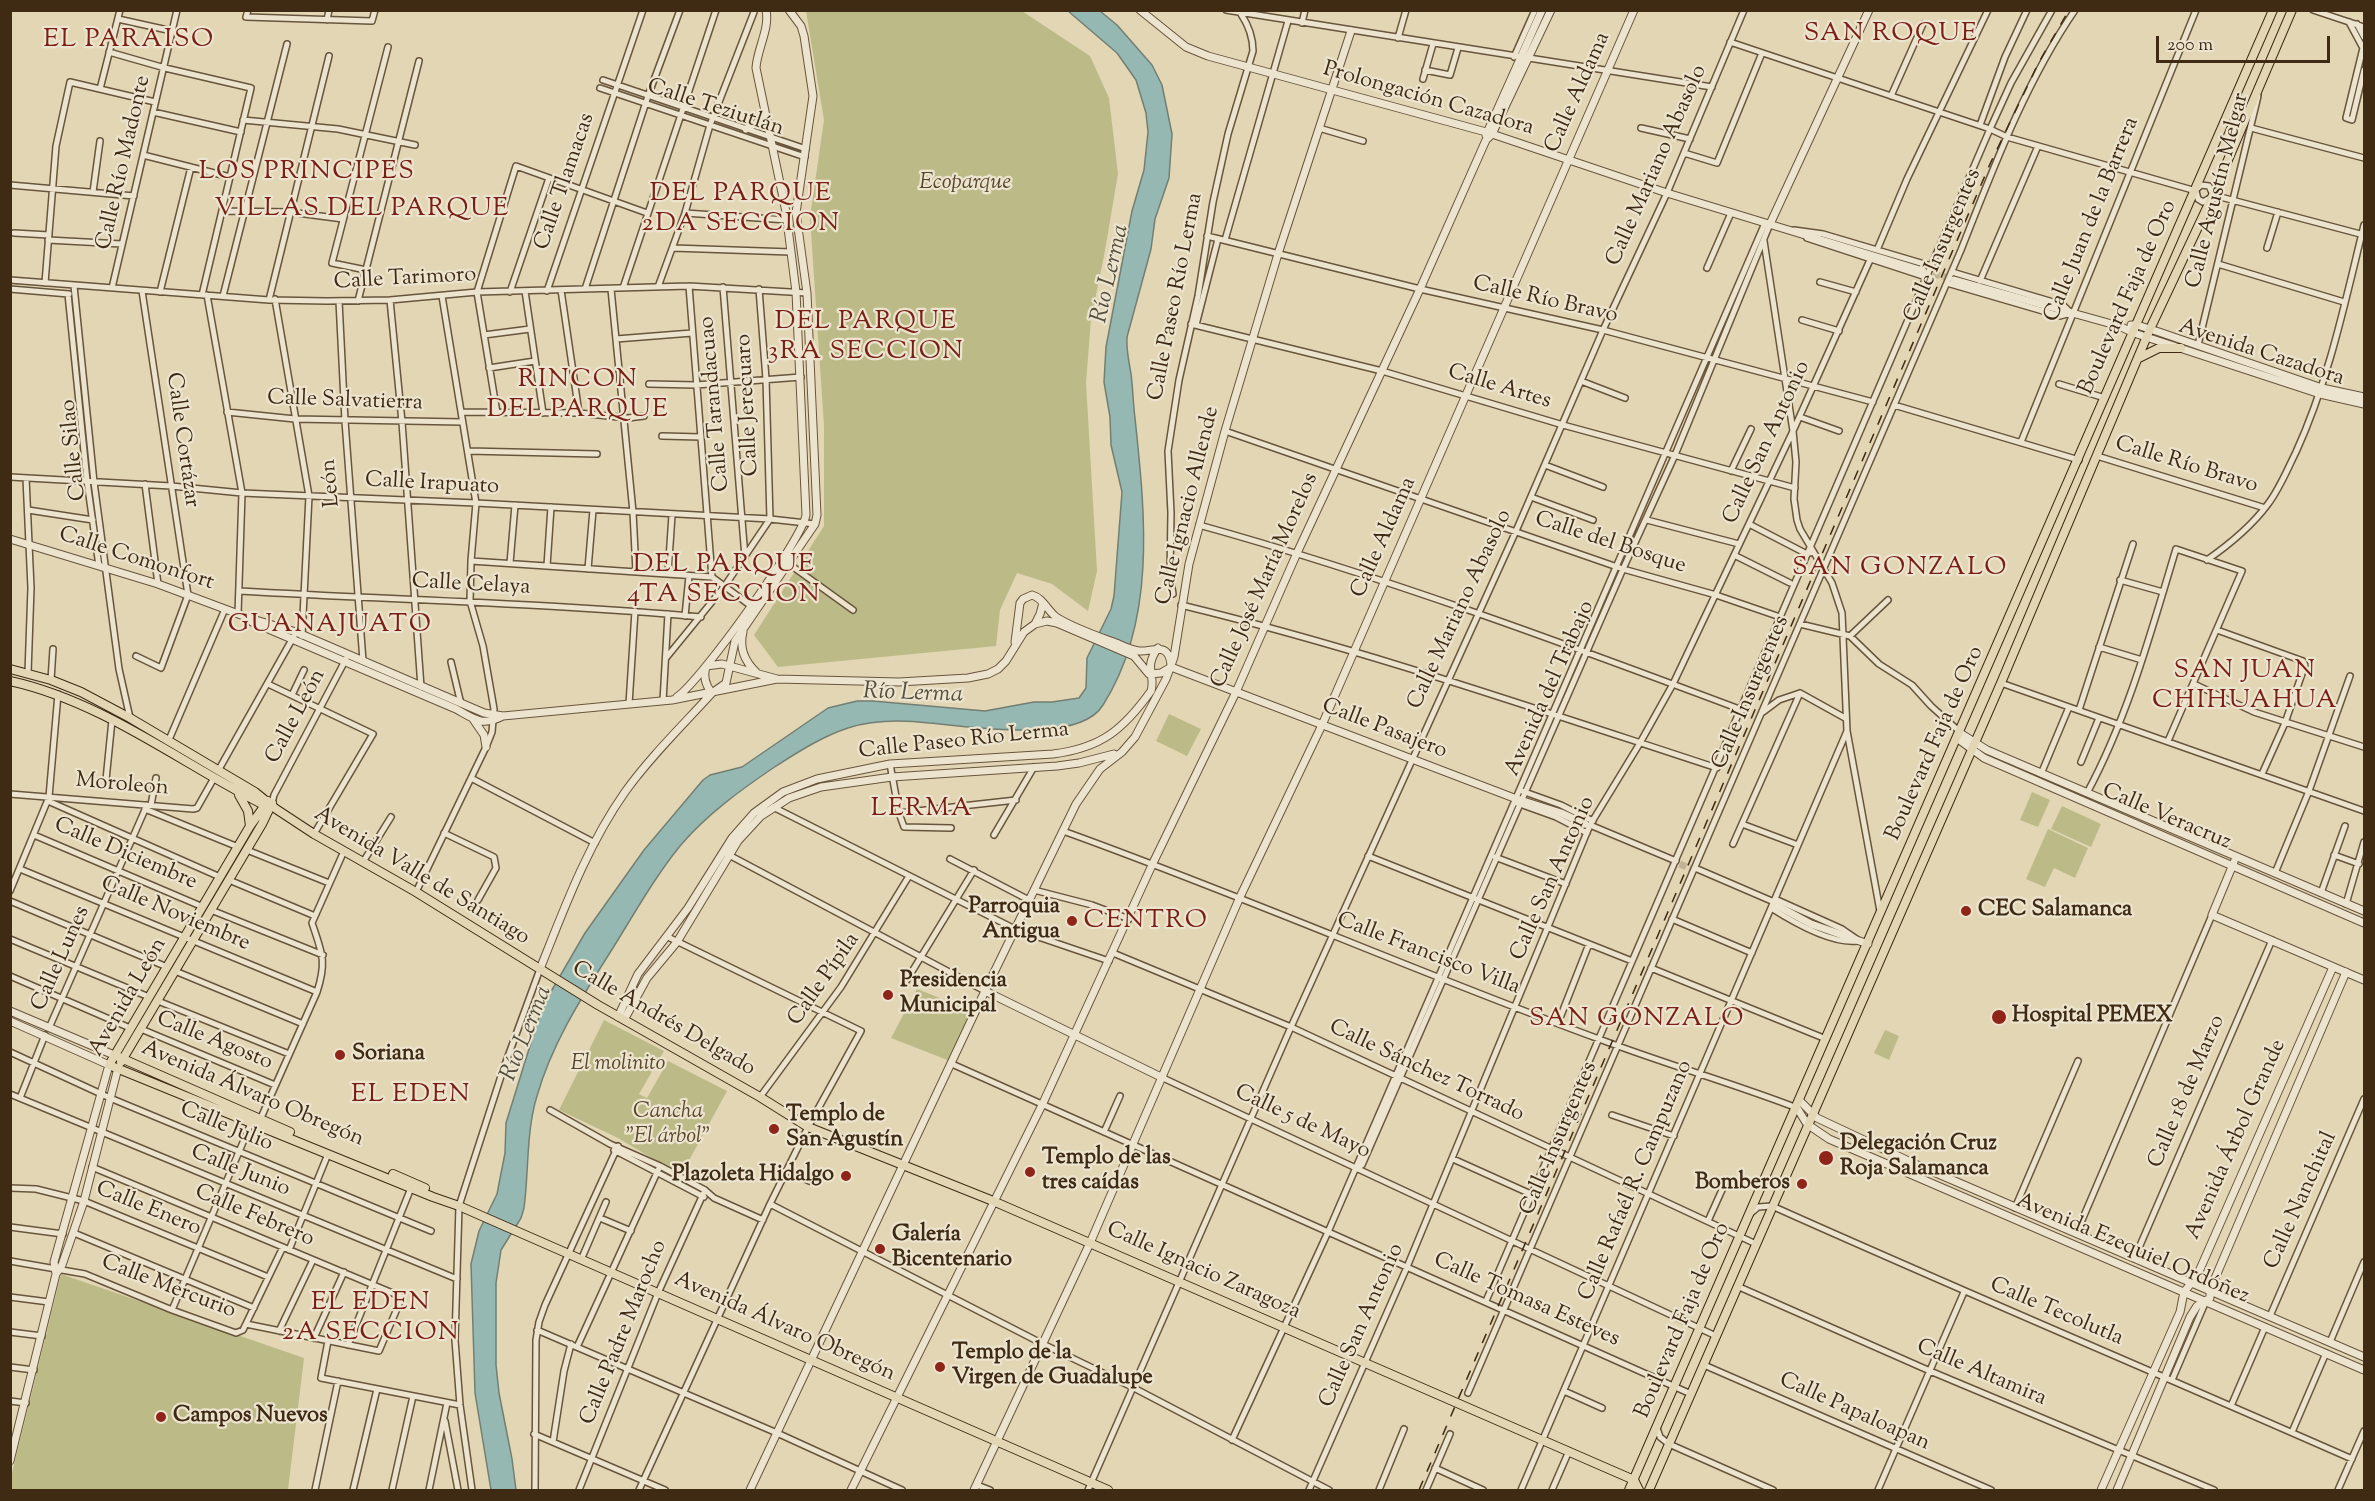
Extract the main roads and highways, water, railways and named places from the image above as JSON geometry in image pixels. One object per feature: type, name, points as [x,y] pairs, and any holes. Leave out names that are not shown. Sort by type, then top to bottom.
[{"type":"main road","name":"Boulevard Faja de Oro","points":[[1629,1491],[1835,1020],[1863,943],[1881,915],[2273,10]]},
{"type":"main road","name":"Boulevard Faja de Oro","points":[[1649,1491],[2001,683],[2148,333],[2213,195],[2292,10]]},
{"type":"main road","points":[[2138,358],[2158,348],[2181,348]]},
{"type":"main road","points":[[2021,592],[2036,599]]},
{"type":"main road","name":"Avenida Valle de Santiago","points":[[10,669],[51,680],[81,692],[130,718],[168,742],[216,775],[229,787],[271,804]]},
{"type":"main road","name":"Avenida Valle de Santiago","points":[[10,681],[57,694],[112,720],[271,804],[314,834],[416,892],[544,972]]},
{"type":"main road","points":[[229,787],[244,801],[250,826]]},
{"type":"main road","name":"Avenida León","points":[[242,849],[250,826],[271,804]]},
{"type":"main road","name":"Avenida León","points":[[118,1068],[119,1057],[130,1028],[153,999],[271,804]]},
{"type":"main road","points":[[1881,915],[1891,908],[1903,905]]},
{"type":"main road","points":[[1863,943],[1875,952],[1878,963]]},
{"type":"main road","name":"Calle Andrés Delgado","points":[[544,972],[760,1097]]},
{"type":"main road","name":"Avenida León","points":[[109,1065],[119,1057],[141,1029],[153,999]]},
{"type":"main road","points":[[1835,1020],[1838,1029],[1847,1033]]},
{"type":"main road","name":"Avenida Álvaro Obregón","points":[[119,1057],[328,1153],[445,1200]]},
{"type":"main road","name":"Avenida Álvaro Obregón","points":[[109,1065],[412,1182],[445,1200],[997,1441],[1090,1487],[1108,1491]]},
{"type":"main road","name":"Calle Ignacio Zaragoza","points":[[760,1097],[808,1127],[993,1201],[1634,1480]]},
{"type":"main road","points":[[1773,1162],[1788,1168]]},
{"type":"main road","points":[[1634,1480],[1639,1491]]},
{"type":"water","points":[[1068,11],[1100,11],[1117,25],[1152,65],[1162,85],[1172,134],[1169,178],[1155,219],[1151,249],[1127,337],[1144,528],[1139,602],[1132,638],[1120,672],[1103,705],[1090,717],[1071,725],[1022,730],[888,721],[858,725],[839,731],[793,755],[738,793],[702,823],[670,858],[589,986],[559,1039],[543,1076],[533,1109],[524,1208],[521,1218],[501,1250],[496,1283],[496,1365],[516,1490],[491,1490],[475,1393],[471,1264],[479,1231],[497,1194],[505,1153],[506,1123],[538,1020],[549,995],[585,933],[644,850],[703,780],[710,775],[742,767],[828,708],[857,701],[873,701],[985,711],[1034,702],[1079,698],[1086,688],[1087,658],[1111,609],[1114,596],[1122,492],[1111,445],[1110,417],[1104,382],[1106,347],[1132,211],[1144,170],[1148,132],[1146,113],[1136,80],[1117,53]]},
{"type":"tunnel","points":[[1923,271],[1953,279]]},
{"type":"tunnel","points":[[1670,860],[1699,872]]},
{"type":"railway","points":[[1419,1490],[1990,164],[2039,62],[2069,10]]},
{"type":"place","name":"CEC Salamanca","points":[[1966,911]]},
{"type":"place","name":"Parroquia Antigua","points":[[1072,921]]},
{"type":"place","name":"Presidencia Municipal","points":[[888,995]]},
{"type":"place","name":"Hospital PEMEX","points":[[1999,1017]]},
{"type":"place","name":"Soriana","points":[[340,1055]]},
{"type":"place","name":"Templo de San Agustín","points":[[774,1129]]},
{"type":"place","name":"Delegación Cruz Roja Salamanca","points":[[1826,1158]]},
{"type":"place","name":"Templo de las tres caídas","points":[[1030,1172]]},
{"type":"place","name":"Plazoleta Hidalgo","points":[[846,1176]]},
{"type":"place","name":"Bomberos","points":[[1802,1184]]},
{"type":"place","name":"Galería Bicentenario","points":[[880,1249]]},
{"type":"place","name":"Templo de la Virgen de Guadalupe","points":[[940,1367]]},
{"type":"place","name":"Campos Nuevos","points":[[161,1417]]},
{"type":"district","name":"SAN ROQUE","points":[[1891,36]]},
{"type":"district","name":"EL PARAISO","points":[[129,42]]},
{"type":"district","name":"LOS PRINCIPES","points":[[307,174]]},
{"type":"district","name":"VILLAS DEL PARQUE","points":[[362,211]]},
{"type":"district","name":"DEL PARQUE 2DA SECCION","points":[[741,211]]},
{"type":"district","name":"DEL PARQUE 3RA SECCION","points":[[866,339]]},
{"type":"district","name":"RINCON DEL PARQUE","points":[[578,397]]},
{"type":"district","name":"SAN GONZALO","points":[[1900,570]]},
{"type":"district","name":"DEL PARQUE 4TA SECCION","points":[[724,582]]},
{"type":"district","name":"GUANAJUATO","points":[[330,627]]},
{"type":"district","name":"SAN JUAN CHIHUAHUA","points":[[2245,688]]},
{"type":"district","name":"LERMA","points":[[922,811]]},
{"type":"district","name":"CENTRO","points":[[1146,923]]},
{"type":"district","name":"SAN GONZALO","points":[[1637,1021]]},
{"type":"district","name":"EL EDEN","points":[[411,1097]]},
{"type":"district","name":"EL EDEN 2A SECCION","points":[[371,1320]]},
{"type":"park label","name":"Ecoparque","points":[[965,184]]},
{"type":"park label","name":"El molinito","points":[[618,1065]]},
{"type":"park label","name":"Cancha \"El árbol\"","points":[[668,1126]]},
{"type":"water label","name":"Río Lerma","points":[[1112,274]]},
{"type":"water label","name":"Río Lerma","points":[[913,695]]},
{"type":"water label","name":"Río Lerma","points":[[528,1034]]}]
